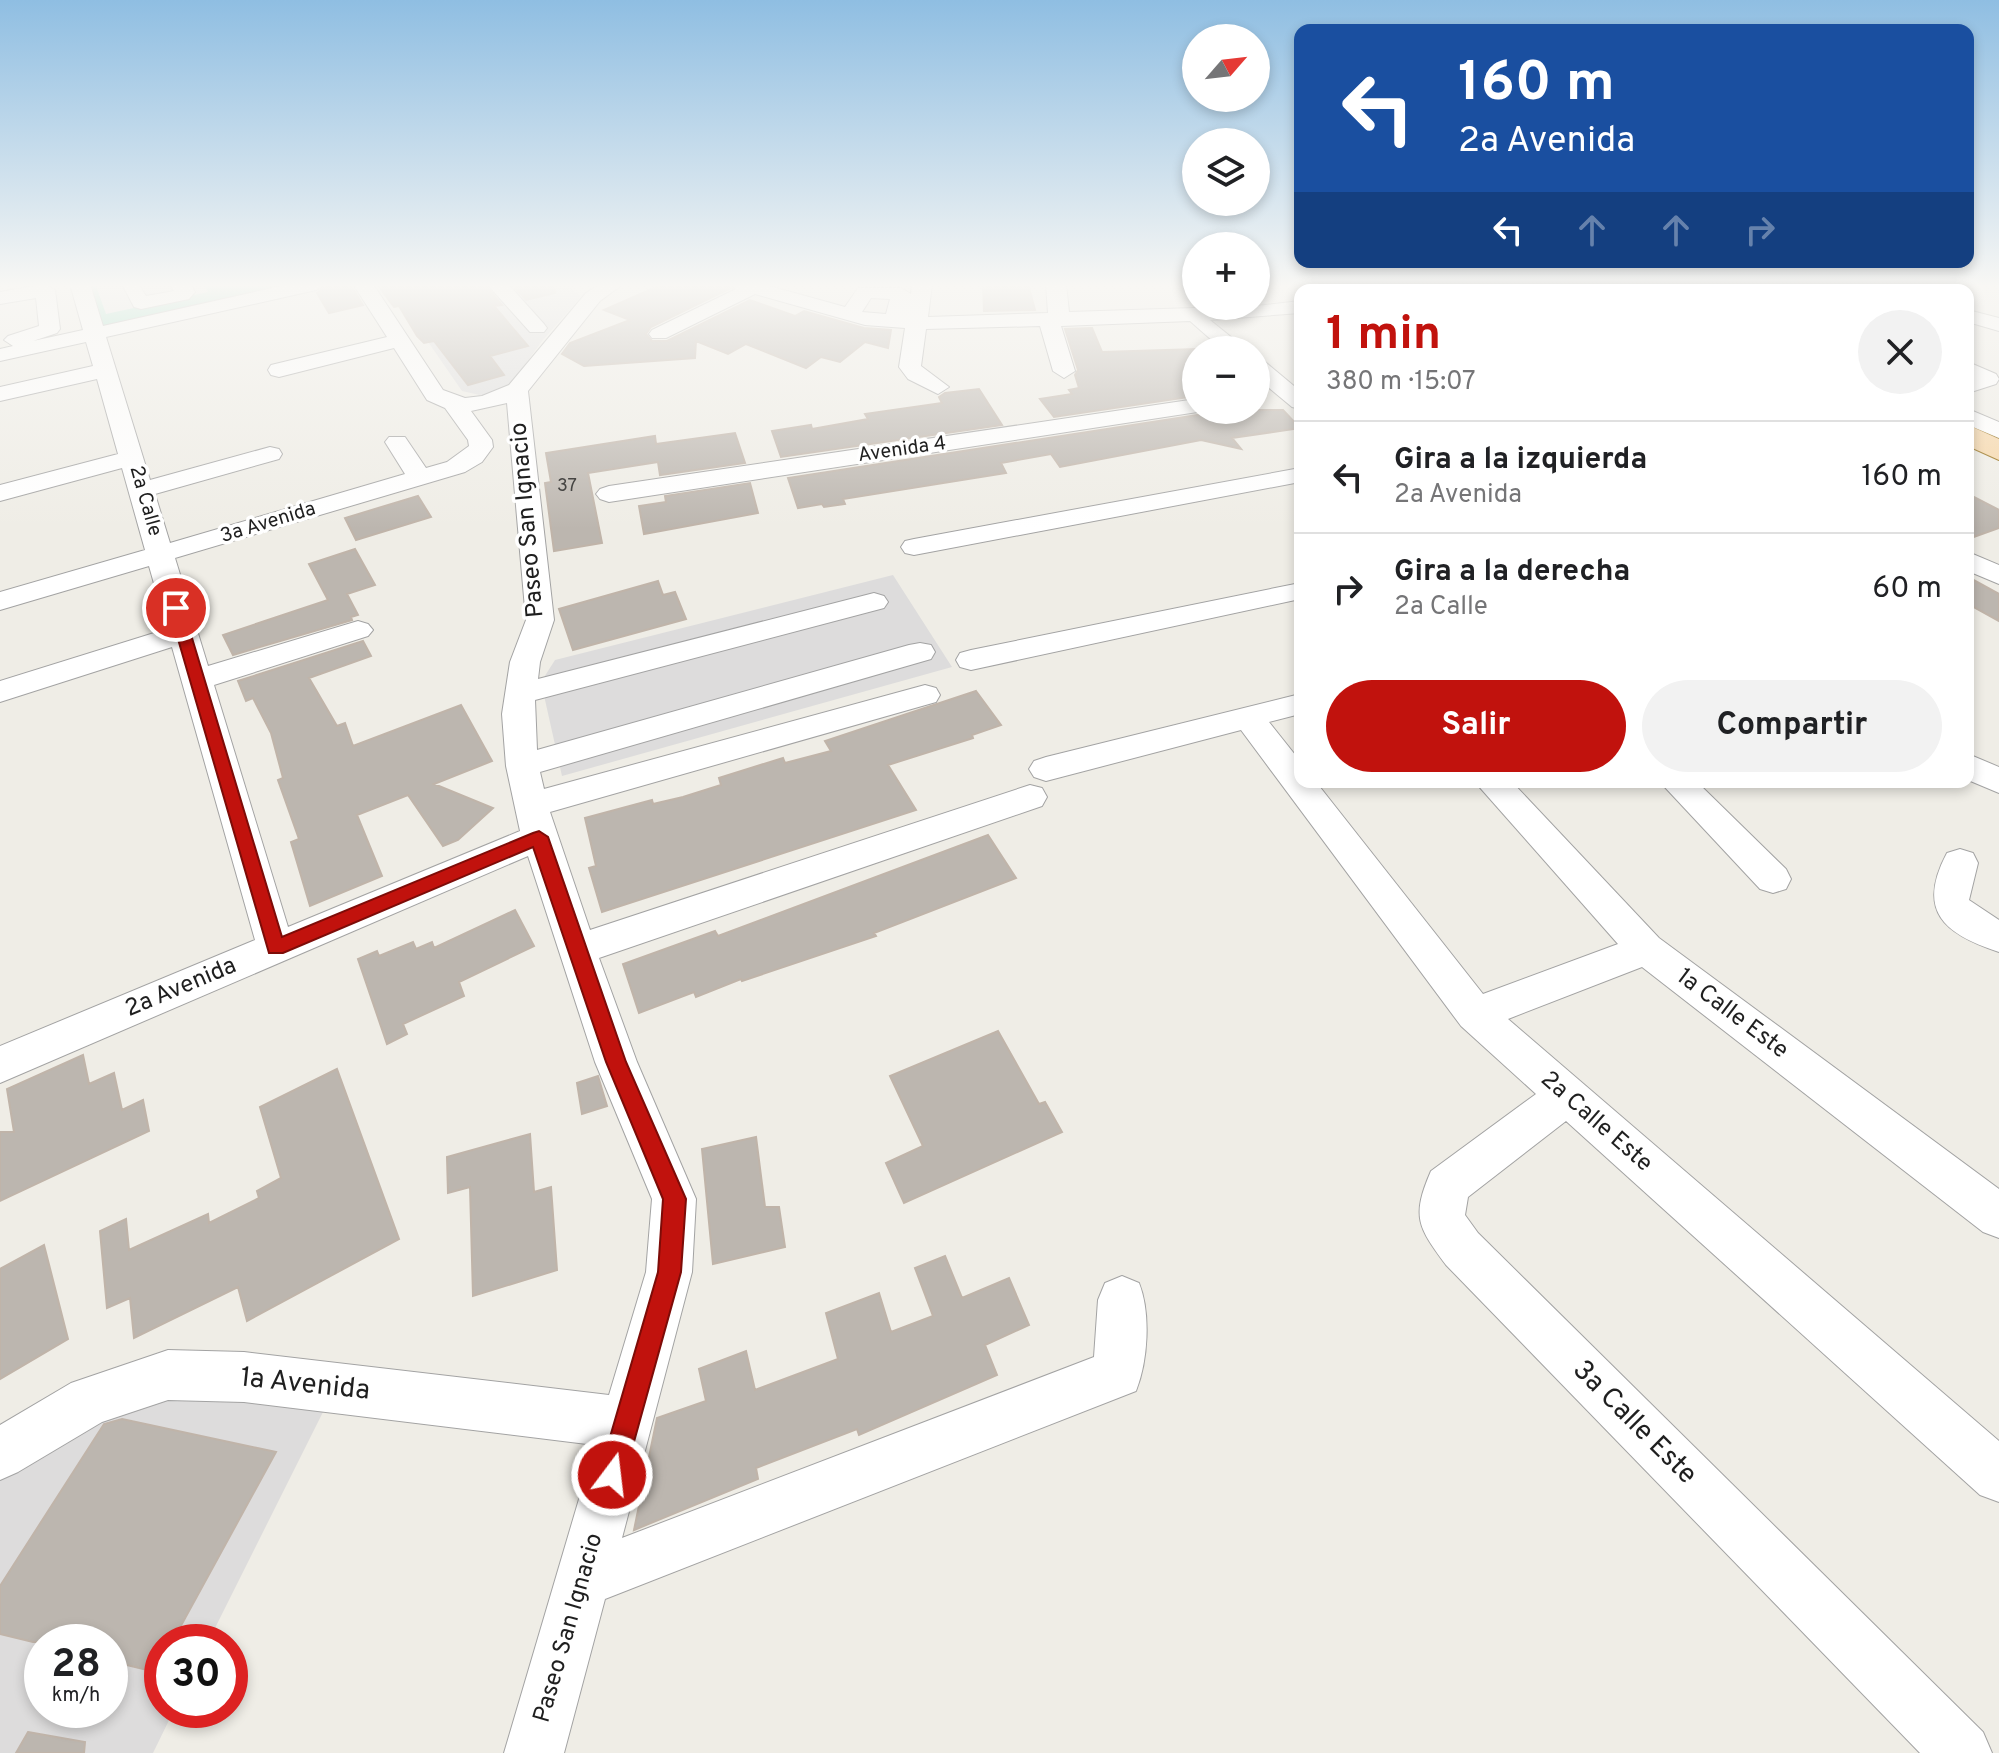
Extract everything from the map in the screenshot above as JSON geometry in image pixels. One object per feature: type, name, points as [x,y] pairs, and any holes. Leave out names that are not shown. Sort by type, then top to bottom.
[{"type":"main road","points":[[1974,468],[1999,480]]},
{"type":"street","name":"2a Calle","points":[[105,366],[276,948]]},
{"type":"street","points":[[279,370],[296,366]]},
{"type":"street","points":[[416,366],[435,395],[454,405],[489,402],[517,390]]},
{"type":"street","name":"Paseo San Ignacio","points":[[534,1753],[669,1272],[674,1199],[616,1062],[531,803],[518,714],[525,662],[540,620],[517,390],[536,366]]},
{"type":"street","points":[[910,366],[916,374],[938,387]]},
{"type":"street","points":[[1063,366],[1064,371]]},
{"type":"street","points":[[0,394],[106,370]]},
{"type":"street","points":[[1270,376],[1294,393]]},
{"type":"street","points":[[1974,387],[1999,409]]},
{"type":"street","points":[[1270,396],[1294,395]]},
{"type":"street","name":"3a Avenida","points":[[0,601],[456,467],[473,457],[481,447],[480,440],[454,405]]},
{"type":"street","name":"Avenida 4","points":[[609,494],[1182,408]]},
{"type":"street","points":[[1974,423],[1990,443]]},
{"type":"street","points":[[397,442],[420,478]]},
{"type":"street","points":[[142,490],[270,454]]},
{"type":"street","points":[[0,493],[132,458]]},
{"type":"street","points":[[914,547],[1294,476]]},
{"type":"street","points":[[1974,563],[1999,576]]},
{"type":"street","points":[[971,660],[1294,592]]},
{"type":"street","points":[[521,694],[874,602]]},
{"type":"street","points":[[199,679],[358,630]]},
{"type":"street","points":[[0,692],[184,634]]},
{"type":"street","points":[[531,803],[920,652]]},
{"type":"street","points":[[531,803],[925,695]]},
{"type":"street","points":[[577,950],[1038,783],[1294,706]]},
{"type":"street","name":"2a Calle Este","points":[[1248,717],[1294,777]]},
{"type":"street","points":[[1974,769],[1999,781]]},
{"type":"street","name":"2a Calle Este","points":[[1302,788],[1475,1014],[1999,1476]]},
{"type":"street","name":"1a Calle Este","points":[[1498,788],[1646,949],[1999,1216]]},
{"type":"street","points":[[1683,788],[1773,879]]},
{"type":"street","name":"2a Avenida","points":[[0,1065],[276,948],[531,803]]},
{"type":"street","points":[[1960,863],[1950,897],[1954,908],[1972,923],[1999,937]]},
{"type":"street","points":[[1475,1014],[1646,949]]},
{"type":"street","name":"3a Calle Este","points":[[1566,1096],[1447,1186],[1441,1221],[1462,1249],[1953,1750]]},
{"type":"street","points":[[583,1580],[1118,1373],[1122,1300]]},
{"type":"street","name":"1a Avenida","points":[[0,1454],[89,1401],[168,1375],[244,1377],[627,1423]]},
{"type":"shaded area","points":[[445,366],[524,366],[506,391],[484,396],[462,391]]},
{"type":"shaded area","points":[[893,575],[952,667],[562,776],[541,682],[555,660]]},
{"type":"shaded area","points":[[161,1396],[326,1406],[217,1624],[144,1624],[144,1728],[165,1728],[153,1753],[0,1753],[0,1480],[96,1419]]},
{"type":"building","points":[[453,366],[497,366],[504,375],[468,385]]},
{"type":"building","points":[[1077,366],[1182,366],[1182,398],[1054,417],[1040,399],[1072,394],[1069,390],[1079,388],[1075,375]]},
{"type":"building","points":[[979,389],[1002,425],[781,457],[772,431],[811,425],[812,429],[868,419],[865,414],[942,403],[939,397],[945,393]]},
{"type":"building","points":[[1270,410],[1283,410],[1294,422],[1294,429],[1232,438],[1241,449],[1201,440],[1060,467],[1051,454],[1001,463],[1006,473],[843,499],[845,504],[824,507],[822,504],[798,508],[788,478],[1182,417],[1182,424],[1270,424]]},
{"type":"building","points":[[735,433],[745,463],[660,475],[658,462],[588,473],[602,543],[554,551],[545,483],[551,482],[546,453],[655,436],[656,444]]},
{"type":"building","points":[[750,483],[758,513],[644,534],[639,506],[666,502],[665,496]]},
{"type":"building","points":[[418,496],[431,517],[356,540],[345,518]]},
{"type":"building","points":[[1974,497],[1999,510],[1999,528],[1974,537]]},
{"type":"building","points":[[355,549],[375,585],[347,594],[358,615],[351,617],[352,620],[233,655],[223,635],[328,600],[309,564]]},
{"type":"building","points":[[1974,580],[1999,594],[1999,621],[1974,607]]},
{"type":"building","points":[[658,581],[663,595],[675,592],[686,619],[573,650],[559,609]]},
{"type":"building","points":[[363,641],[371,656],[309,678],[337,726],[345,723],[353,746],[461,705],[492,761],[434,784],[493,808],[458,840],[443,846],[408,795],[357,815],[382,876],[310,906],[291,842],[299,839],[278,780],[283,778],[271,733],[253,698],[246,701],[238,681]]},
{"type":"building","points":[[976,691],[1001,725],[972,735],[973,738],[888,765],[916,810],[602,912],[589,868],[596,866],[585,818],[652,800],[653,804],[683,797],[721,785],[719,778],[783,758],[785,763],[831,751],[825,741]]},
{"type":"building","points":[[988,835],[1016,878],[874,933],[876,936],[741,979],[696,997],[694,992],[639,1013],[623,964],[715,931],[718,936]]},
{"type":"building","points":[[515,910],[534,946],[459,982],[464,996],[403,1024],[407,1034],[387,1044],[358,959],[377,951],[379,956],[413,942],[416,949],[432,942],[434,948]]},
{"type":"building","points":[[998,1031],[1039,1104],[1045,1102],[1062,1132],[904,1203],[886,1163],[923,1146],[890,1076]]},
{"type":"building","points":[[83,1055],[89,1084],[114,1073],[122,1110],[143,1100],[149,1131],[0,1201],[0,1132],[14,1132],[7,1089]]},
{"type":"building","points":[[337,1069],[399,1239],[247,1321],[238,1287],[134,1338],[130,1298],[107,1308],[100,1231],[126,1219],[129,1250],[208,1214],[209,1223],[259,1198],[257,1191],[281,1178],[260,1107]]},
{"type":"building","points":[[598,1076],[607,1106],[582,1114],[577,1083]]},
{"type":"building","points":[[530,1134],[534,1192],[551,1187],[557,1270],[473,1296],[470,1187],[448,1193],[447,1157]]},
{"type":"building","points":[[756,1137],[765,1207],[779,1207],[785,1247],[713,1264],[702,1149]]},
{"type":"building","points":[[44,1245],[68,1339],[0,1379],[0,1269]]},
{"type":"building","points":[[945,1256],[962,1298],[1009,1278],[1029,1325],[985,1345],[997,1375],[859,1435],[857,1429],[756,1468],[758,1479],[634,1530],[657,1418],[706,1401],[699,1369],[746,1351],[755,1390],[838,1359],[826,1313],[879,1293],[891,1332],[933,1316],[915,1268]]},
{"type":"building","points":[[122,1419],[276,1452],[182,1624],[144,1624],[144,1669],[128,1665],[128,1624],[24,1624],[24,1640],[0,1634],[0,1586],[104,1424]]},
{"type":"building","points":[[28,1732],[85,1742],[84,1753],[16,1753]]},
{"type":"route","points":[[176,608],[276,948],[539,837],[616,1062],[674,1199],[669,1272],[612,1475]]}]
